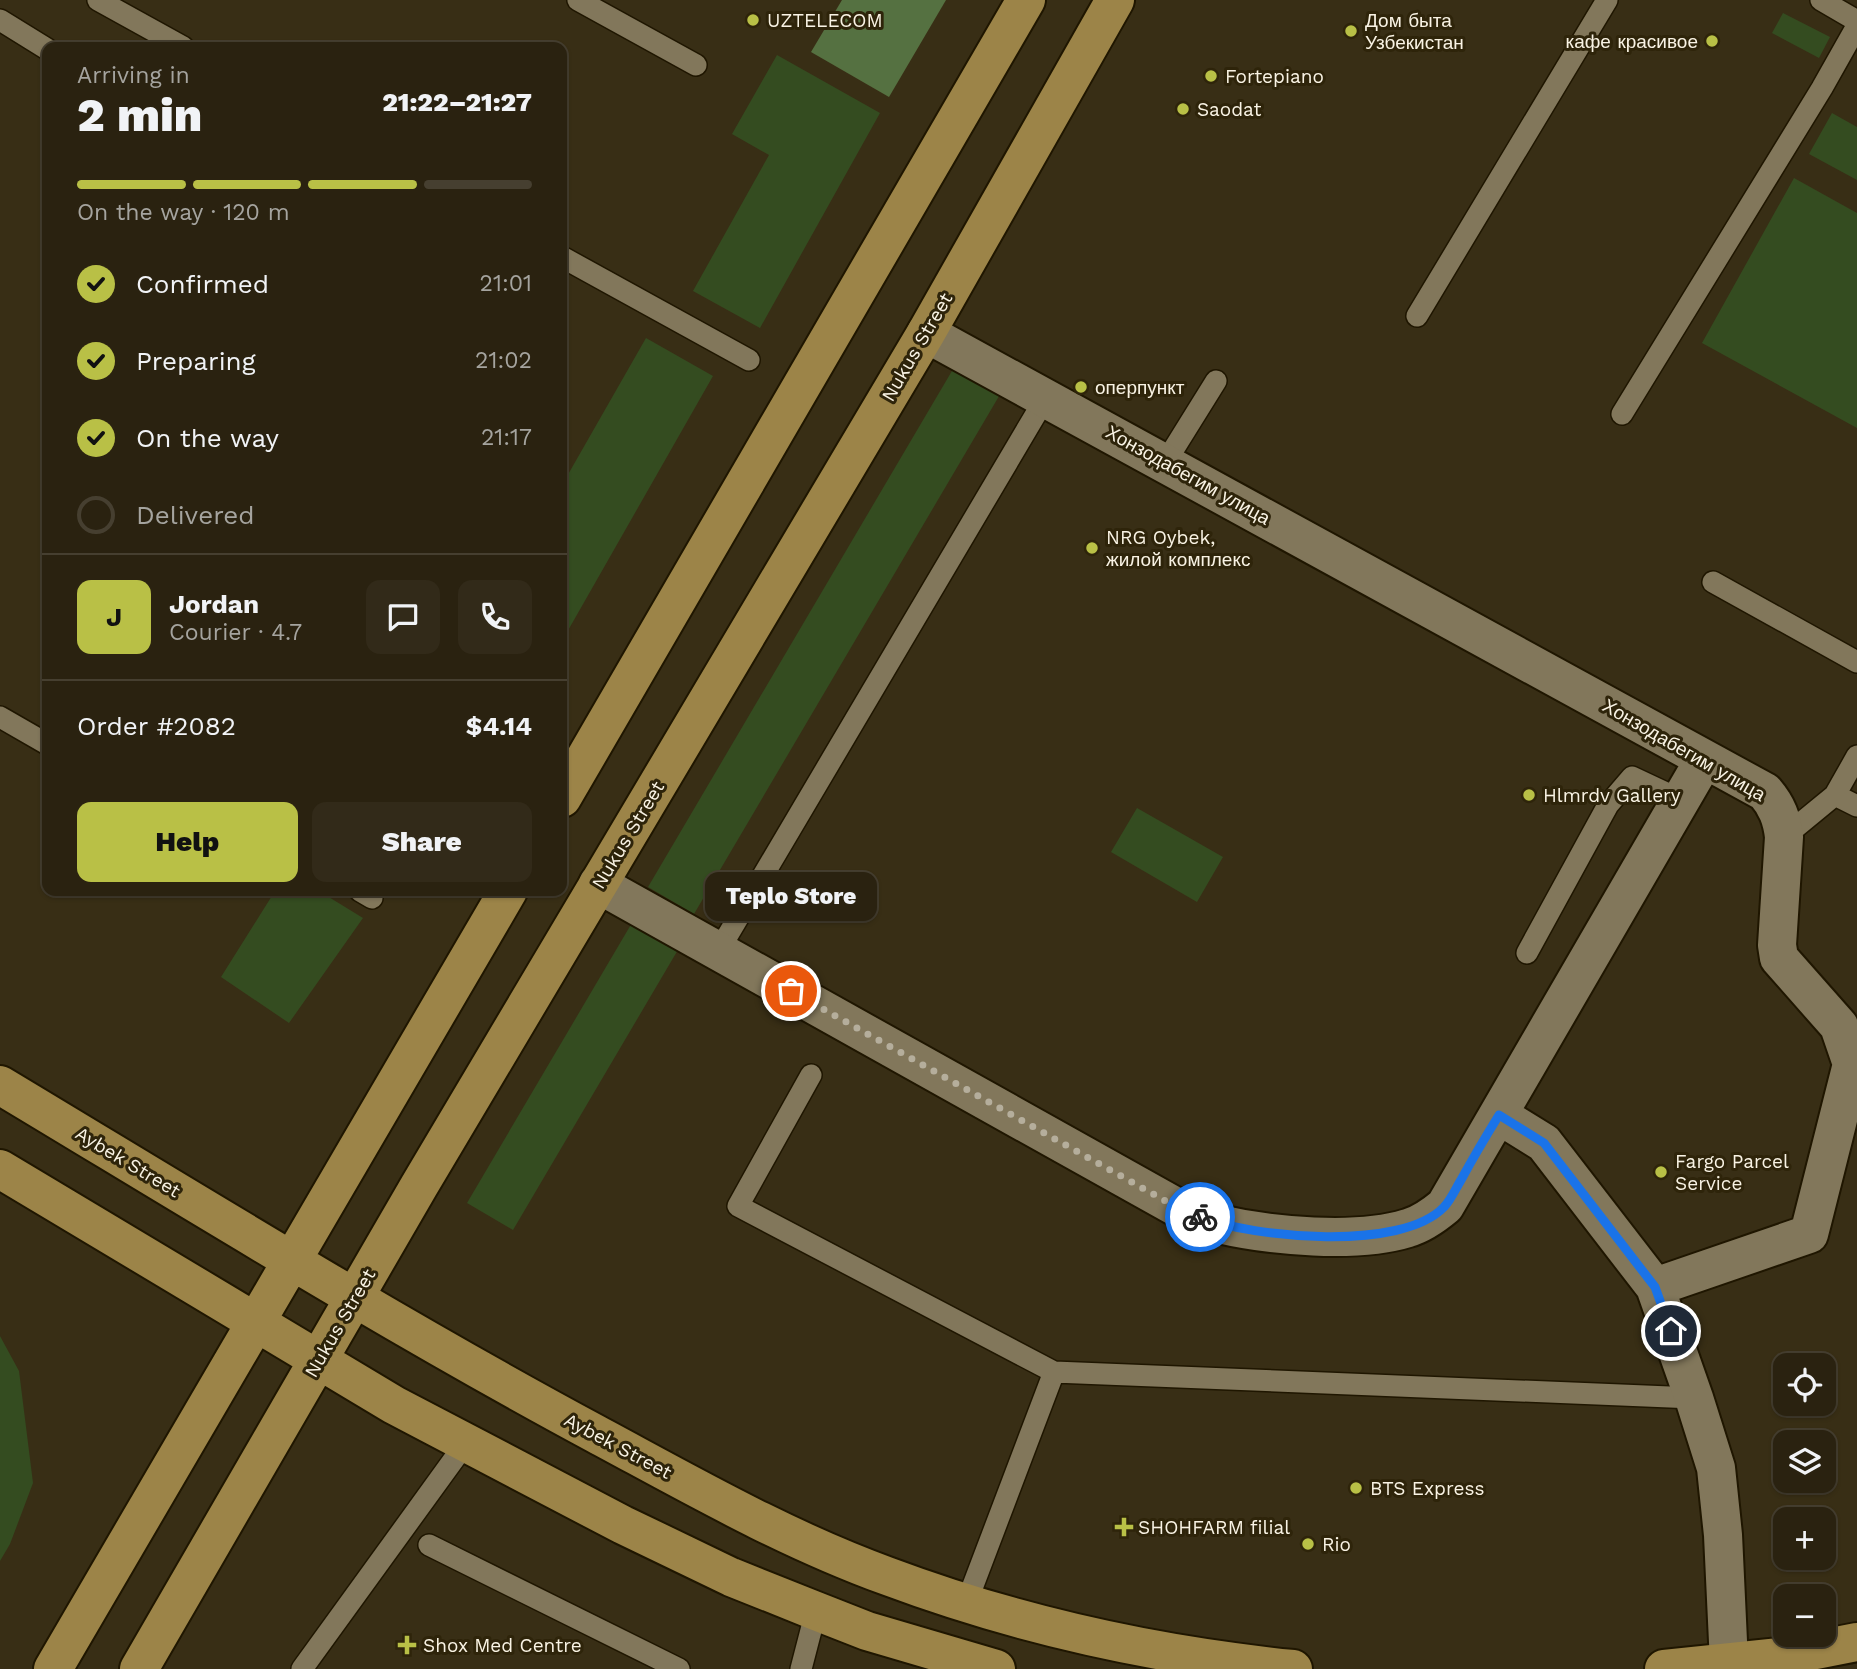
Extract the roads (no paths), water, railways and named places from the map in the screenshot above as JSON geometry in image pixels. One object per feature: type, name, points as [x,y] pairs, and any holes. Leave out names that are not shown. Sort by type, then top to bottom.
[{"type":"main road","points":[[567,789],[1027,0]]},
{"type":"main road","name":"Nukus Street","points":[[139,1669],[598,884],[926,333],[1115,0]]},
{"type":"main road","points":[[53,1669],[505,896]]},
{"type":"main road","name":"Aybek Street","points":[[0,1085],[477,1370],[757,1521],[886,1576],[966,1604],[1099,1639],[1175,1654],[1293,1669]]},
{"type":"main road","points":[[0,1168],[394,1405],[623,1525],[731,1577],[867,1631],[996,1669]]},
{"type":"main road","points":[[1664,1669],[1780,1657],[1857,1642]]},
{"type":"street","name":"Хонзодабегим улица","points":[[926,333],[1765,792],[1778,810],[1784,836],[1777,945],[1779,958],[1839,1026],[1854,1064],[1808,1234],[1655,1287]]},
{"type":"street","points":[[598,884],[1178,1208],[1217,1223],[1318,1236],[1375,1235],[1410,1228],[1429,1219],[1445,1206],[1704,760]]},
{"type":"street","points":[[1499,1115],[1544,1143],[1655,1287],[1716,1468],[1723,1535],[1729,1663]]},
{"type":"lane","points":[[98,0],[126,7],[176,42]]},
{"type":"lane","points":[[578,0],[696,65]]},
{"type":"lane","points":[[1417,316],[1608,0]]},
{"type":"lane","points":[[1622,414],[1822,88],[1857,23],[1821,0]]},
{"type":"lane","points":[[0,20],[42,46]]},
{"type":"lane","points":[[567,260],[749,360]]},
{"type":"lane","points":[[1166,463],[1216,381]]},
{"type":"lane","points":[[719,950],[1046,397]]},
{"type":"lane","points":[[1713,582],[1857,662]]},
{"type":"lane","points":[[0,717],[42,741]]},
{"type":"lane","points":[[1784,836],[1835,794],[1857,756]]},
{"type":"lane","points":[[1527,953],[1608,806],[1632,777],[1681,800]]},
{"type":"lane","points":[[1835,794],[1857,806]]},
{"type":"lane","points":[[811,1075],[738,1206],[1054,1373],[1694,1398]]},
{"type":"lane","points":[[966,1604],[1054,1373]]},
{"type":"lane","points":[[302,1669],[465,1444]]},
{"type":"lane","points":[[429,1545],[679,1669]]},
{"type":"lane","points":[[801,1669],[816,1611]]},
{"type":"place","name":"UZTELECOM","points":[[753,20]]},
{"type":"place","name":"Дом быта Узбекистан","points":[[1351,31]]},
{"type":"place","name":"кафе красивое","points":[[1712,41]]},
{"type":"place","name":"Fortepiano","points":[[1211,76]]},
{"type":"place","name":"Saodat","points":[[1183,109]]},
{"type":"place","name":"оперпункт","points":[[1081,387]]},
{"type":"place","name":"NRG Oybek, жилой комплекс","points":[[1092,548]]},
{"type":"place","name":"Hlmrdv Gallery","points":[[1529,795]]},
{"type":"place","name":"Teplo Store","points":[[791,991]]},
{"type":"place","name":"Fargo Parcel Service","points":[[1661,1172]]},
{"type":"place","name":"BTS Express","points":[[1356,1488]]},
{"type":"place","name":"SHOHFARM filial","points":[[1124,1527]]},
{"type":"place","name":"Rio","points":[[1308,1544]]},
{"type":"place","name":"Shox Med Centre","points":[[407,1645]]}]
